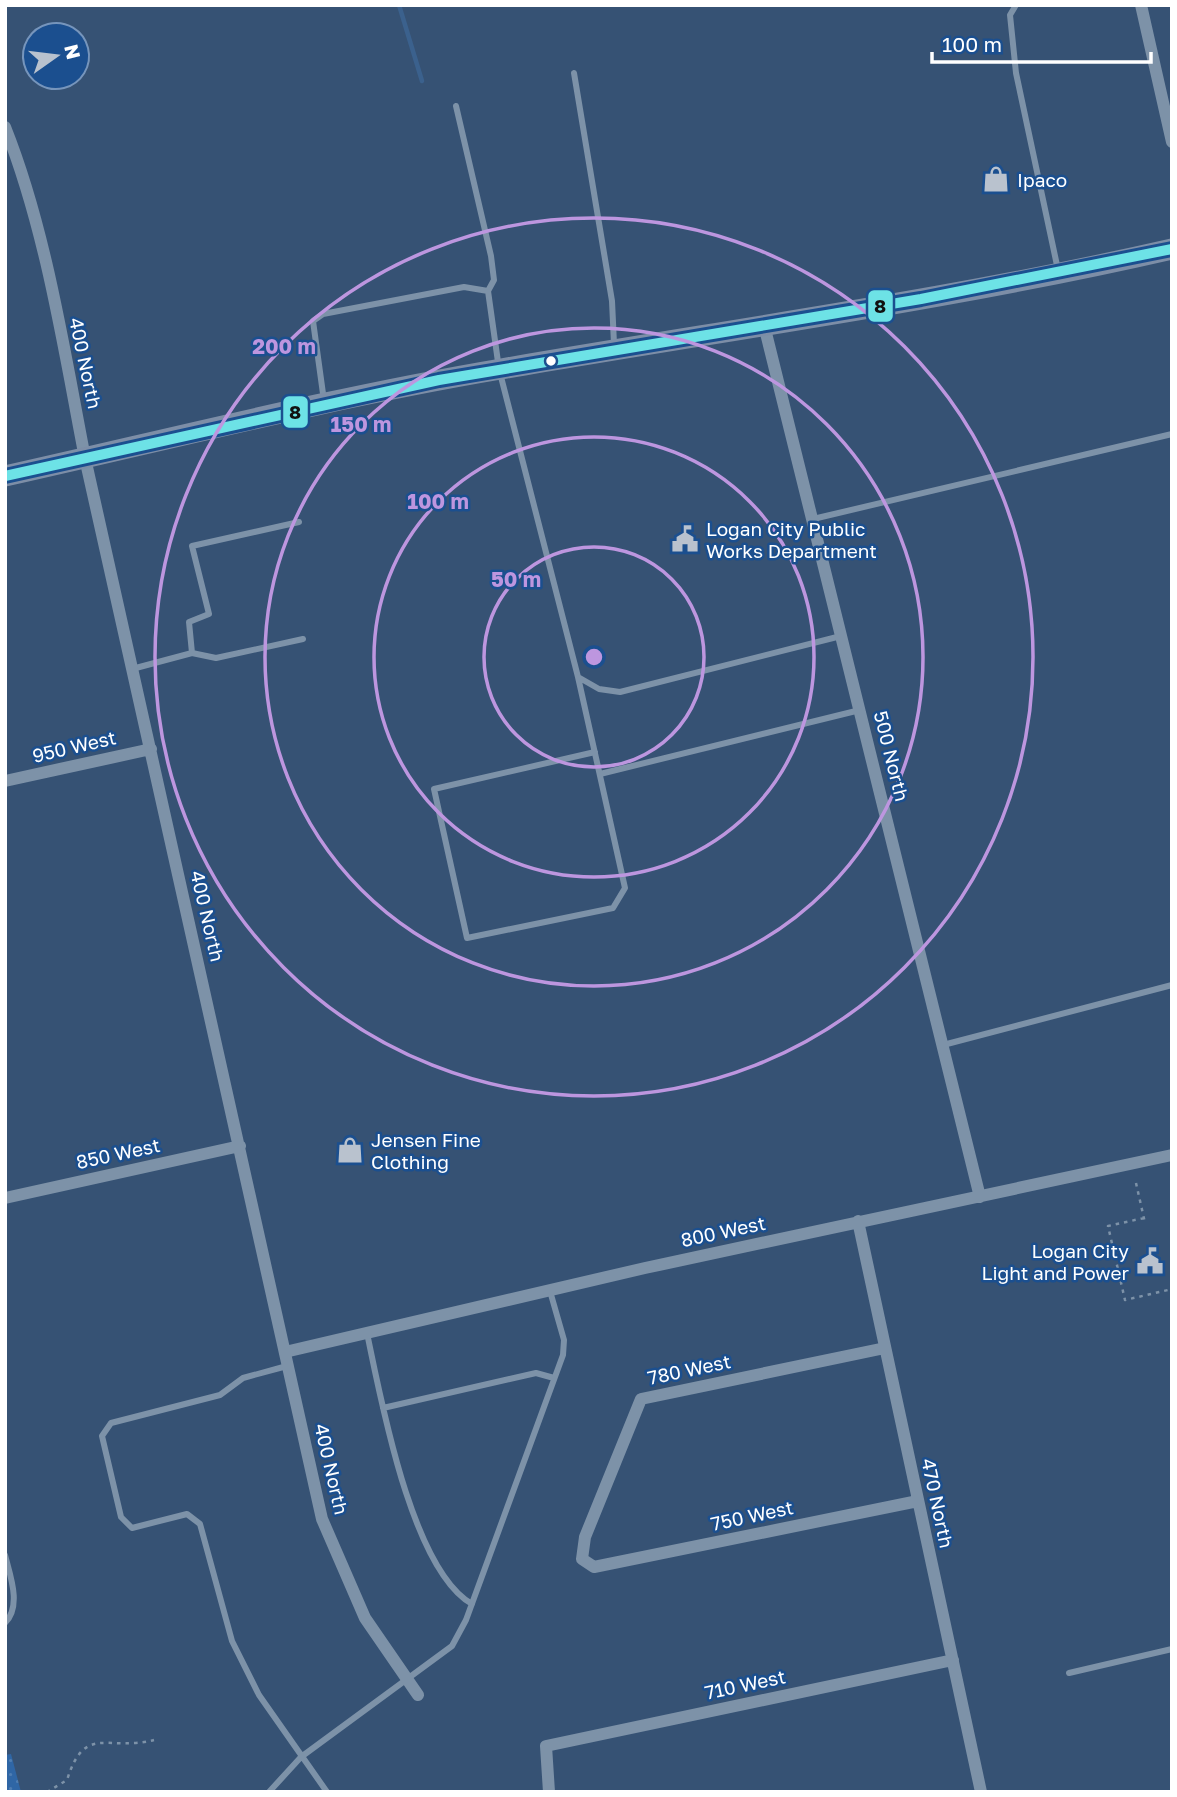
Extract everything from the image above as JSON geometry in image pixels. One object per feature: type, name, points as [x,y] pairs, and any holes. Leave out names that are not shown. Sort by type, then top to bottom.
[{"type":"main road","points":[[5,476],[325,402],[499,369],[1059,275],[1172,249]]},
{"type":"street","points":[[1141,5],[1172,142]]},
{"type":"street","name":"400 North","points":[[5,127],[16,155],[50,284],[85,458],[322,1519],[365,1618],[418,1695]]},
{"type":"street","name":"500 North","points":[[764,326],[843,635],[980,1196]]},
{"type":"street","name":"950 West","points":[[5,782],[151,749]]},
{"type":"street","name":"850 West","points":[[5,1198],[240,1146]]},
{"type":"street","name":"800 West","points":[[285,1352],[858,1222],[1172,1156]]},
{"type":"street","name":"470 North","points":[[858,1222],[981,1792]]},
{"type":"street","name":"780 West","points":[[594,1567],[582,1559],[585,1537],[641,1399],[885,1348]]},
{"type":"street","name":"750 West","points":[[594,1567],[918,1501]]},
{"type":"street","name":"710 West","points":[[549,1792],[546,1746],[953,1660]]},
{"type":"lane","points":[[1016,5],[1010,15],[1016,73],[1059,275]]},
{"type":"lane","points":[[574,73],[612,301],[615,350]]},
{"type":"lane","points":[[456,106],[491,256],[494,280],[488,290],[499,369],[578,677],[600,774],[625,888],[613,908],[467,938],[434,789],[595,752]]},
{"type":"lane","points":[[325,402],[313,321],[323,314],[464,287],[488,290]]},
{"type":"lane","points":[[813,519],[1172,434]]},
{"type":"lane","points":[[192,653],[189,622],[209,614],[192,546],[299,522]]},
{"type":"lane","points":[[578,677],[599,689],[620,692],[843,635]]},
{"type":"lane","points":[[132,669],[192,653],[216,658],[303,639]]},
{"type":"lane","points":[[600,774],[861,710]]},
{"type":"lane","points":[[943,1045],[1172,985]]},
{"type":"lane","points":[[269,1792],[301,1757],[452,1646],[472,1604],[563,1355],[564,1340],[550,1291]]},
{"type":"lane","points":[[367,1333],[401,1482],[437,1567],[457,1596],[472,1604]]},
{"type":"lane","points":[[288,1366],[243,1378],[220,1395],[111,1423],[102,1436],[121,1517],[126,1525],[132,1528],[187,1514],[201,1524],[232,1641],[259,1695],[327,1792]]},
{"type":"lane","points":[[383,1408],[536,1373],[554,1378]]},
{"type":"lane","points":[[5,1555],[14,1593],[11,1617],[5,1623]]},
{"type":"lane","points":[[1069,1673],[1172,1649]]},
{"type":"path","points":[[1136,1183],[1145,1223]]},
{"type":"path","points":[[1143,1218],[1108,1226],[1125,1300],[1168,1290]]},
{"type":"path","points":[[47,1792],[67,1780],[74,1756],[82,1748],[103,1743],[137,1745],[154,1740]]},
{"type":"shaded area","points":[[11,1754],[21,1792],[5,1792],[5,1755]]},
{"type":"waterway","points":[[399,5],[422,81]]},
{"type":"transit line","name":"8","points":[[5,476],[439,380],[921,299],[1172,249]]},
{"type":"place","name":"Ipaco","points":[[996,179]]},
{"type":"place","name":"Logan City Public Works Department","points":[[685,539]]},
{"type":"place","name":"Jensen Fine Clothing","points":[[350,1150]]},
{"type":"place","name":"Logan City Light and Power","points":[[1150,1261]]}]
